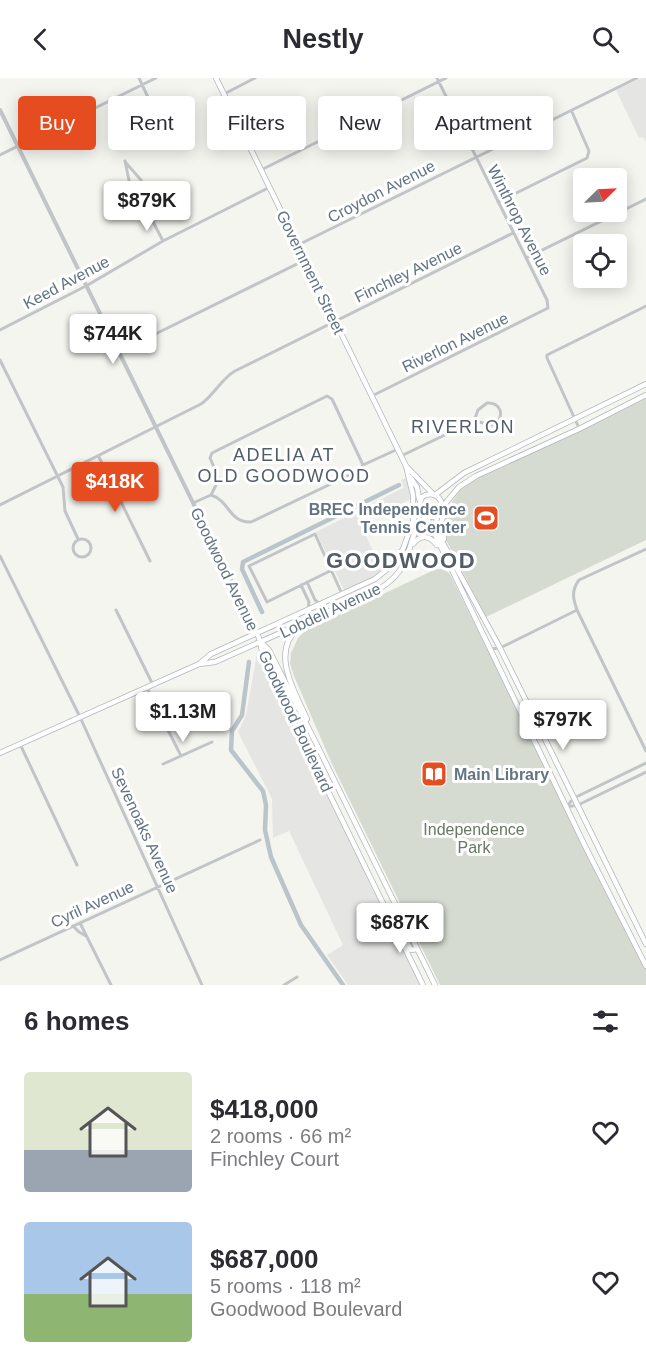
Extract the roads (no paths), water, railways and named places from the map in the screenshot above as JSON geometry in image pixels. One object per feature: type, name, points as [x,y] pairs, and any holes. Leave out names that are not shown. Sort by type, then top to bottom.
[{"type":"main road","name":"Government Street","points":[[216,78],[398,449],[408,475],[417,487],[419,502]]},
{"type":"main road","points":[[646,384],[471,470],[434,495],[424,495],[419,502],[419,511],[427,517],[566,807],[646,966]]},
{"type":"main road","points":[[427,517],[439,513],[459,487],[476,476],[579,429],[646,395]]},
{"type":"main road","name":"Government Street","points":[[406,466],[434,495]]},
{"type":"main road","points":[[408,475],[413,495],[413,521]]},
{"type":"main road","points":[[426,488],[442,490]]},
{"type":"main road","points":[[434,495],[441,501],[437,531],[515,677],[646,944]]},
{"type":"main road","points":[[447,500],[441,528],[447,550]]},
{"type":"main road","name":"Lobdell Avenue","points":[[0,753],[147,688],[199,664],[211,654],[360,588],[375,579],[395,561],[406,543],[419,502]]},
{"type":"main road","name":"Lobdell Avenue","points":[[199,664],[215,662],[364,597],[387,584],[403,567],[417,527],[427,517]]},
{"type":"main road","points":[[411,546],[417,538],[425,536],[433,540],[441,549]]},
{"type":"main road","points":[[395,561],[403,567]]},
{"type":"main road","points":[[360,588],[364,597]]},
{"type":"main road","points":[[302,624],[288,641],[284,652],[286,668],[318,747]]},
{"type":"main road","name":"Goodwood Avenue","points":[[257,633],[260,641]]},
{"type":"main road","name":"Goodwood Boulevard","points":[[260,641],[262,652],[275,683],[423,985]]},
{"type":"main road","name":"Goodwood Boulevard","points":[[260,641],[269,650],[326,762],[435,985]]},
{"type":"main road","points":[[275,683],[282,685],[292,698]]},
{"type":"main road","points":[[356,848],[368,863],[375,863]]},
{"type":"main road","points":[[384,905],[392,914],[411,950],[417,949]]},
{"type":"street","points":[[139,78],[147,96]]},
{"type":"street","points":[[96,108],[156,78]]},
{"type":"street","points":[[224,94],[255,78]]},
{"type":"street","points":[[261,170],[446,78]]},
{"type":"street","name":"Croydon Avenue","points":[[298,245],[637,78]]},
{"type":"street","name":"Winthrop Avenue","points":[[438,80],[547,300],[548,308]]},
{"type":"street","name":"Goodwood Avenue","points":[[0,110],[18,146]]},
{"type":"street","points":[[498,202],[587,158],[589,151],[572,111]]},
{"type":"street","points":[[0,155],[18,146]]},
{"type":"street","name":"Goodwood Avenue","points":[[20,150],[257,633]]},
{"type":"street","points":[[149,214],[141,180],[125,161],[131,190],[149,214],[163,241]]},
{"type":"street","name":"Keed Avenue","points":[[0,330],[86,286],[163,241],[270,188]]},
{"type":"street","points":[[526,258],[646,200]]},
{"type":"street","name":"Finchley Avenue","points":[[0,505],[204,402],[230,373],[513,233]]},
{"type":"street","points":[[118,352],[305,260]]},
{"type":"street","points":[[579,429],[547,358],[548,355],[646,306]]},
{"type":"street","name":"Riverlon Avenue","points":[[372,396],[548,308]]},
{"type":"street","points":[[0,360],[63,487],[65,511],[78,539]]},
{"type":"street","points":[[193,503],[212,495],[219,479],[210,458],[211,454],[328,396],[332,399],[363,465]]},
{"type":"street","points":[[401,456],[474,421],[493,425],[500,419],[500,410],[494,403],[487,403],[478,410],[474,421]]},
{"type":"street","points":[[212,495],[224,502],[230,513],[237,519],[251,522],[358,471],[363,465],[398,449]]},
{"type":"street","points":[[99,457],[150,561]]},
{"type":"street","points":[[332,570],[267,602],[249,566],[315,534],[332,570],[343,595]]},
{"type":"street","points":[[78,539],[86,539],[92,545],[90,554],[87,556],[78,557],[73,550],[74,542],[78,539]]},
{"type":"street","points":[[646,549],[579,580],[573,589],[576,610],[646,751]]},
{"type":"street","name":"Sevenoaks Avenue","points":[[0,556],[80,717],[202,985]]},
{"type":"street","points":[[307,582],[315,600],[321,605]]},
{"type":"street","points":[[301,585],[309,602],[308,611]]},
{"type":"street","points":[[116,610],[153,685]]},
{"type":"street","points":[[490,649],[500,648],[576,610]]},
{"type":"street","points":[[506,682],[515,677]]},
{"type":"street","points":[[147,688],[180,756]]},
{"type":"street","points":[[524,719],[533,715]]},
{"type":"street","points":[[163,764],[212,742]]},
{"type":"street","points":[[20,744],[77,865]]},
{"type":"street","points":[[317,767],[326,762]]},
{"type":"street","points":[[566,807],[574,798],[646,763]]},
{"type":"street","points":[[566,807],[578,806],[646,772]]},
{"type":"street","name":"Cyril Avenue","points":[[0,960],[260,840]]},
{"type":"street","points":[[81,923],[111,985]]},
{"type":"street","points":[[73,926],[86,936]]},
{"type":"street","points":[[284,985],[297,977]]},
{"type":"waterway","points":[[262,612],[242,569],[243,562],[399,485]]},
{"type":"waterway","points":[[249,662],[242,715],[232,731],[231,750],[263,791],[266,805],[265,830],[271,857],[301,925],[343,985]]},
{"type":"place","name":"BREC Independence Tennis Center","points":[[486,518]]},
{"type":"place","name":"Main Library","points":[[434,774]]},
{"type":"district","name":"RIVERLON","points":[[463,427]]},
{"type":"district","name":"ADELIA AT OLD GOODWOOD","points":[[284,466]]},
{"type":"district","name":"GOODWOOD","points":[[401,560]]},
{"type":"park label","name":"Independence Park","points":[[474,838]]}]
